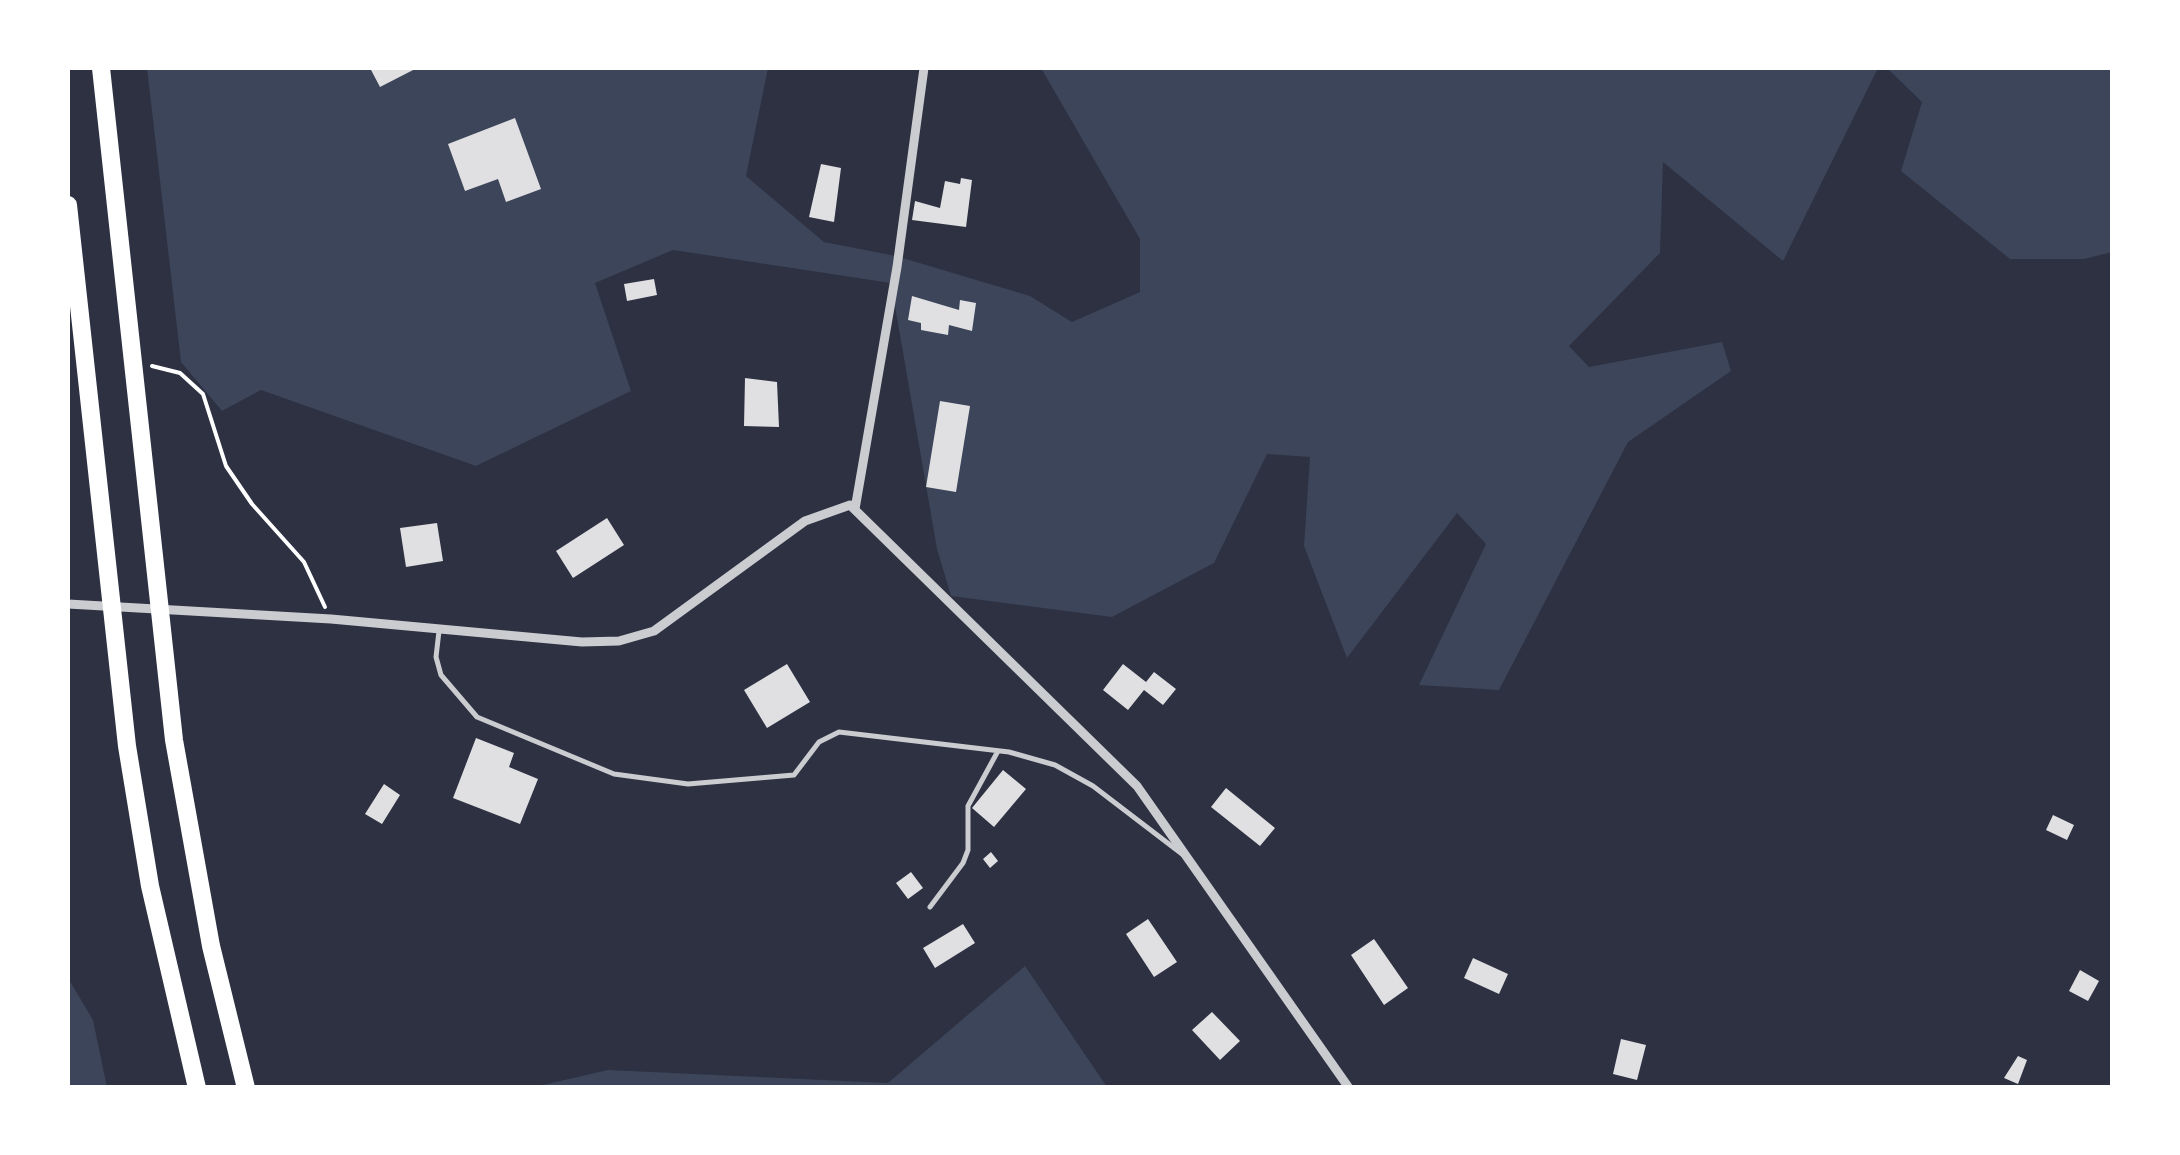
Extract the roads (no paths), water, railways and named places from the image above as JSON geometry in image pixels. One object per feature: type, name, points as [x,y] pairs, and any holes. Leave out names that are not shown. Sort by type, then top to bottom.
[{"type":"highway","points":[[101,68],[185,809],[246,1088]]},
{"type":"highway","points":[[68,205],[127,746],[150,886],[196,1088]]},
{"type":"street","points":[[855,509],[897,267],[924,68]]},
{"type":"street","points":[[68,604],[330,619],[582,642],[631,640],[654,631],[806,520],[850,505],[1113,758],[1348,1088]]},
{"type":"lane","points":[[439,628],[436,658],[441,675],[477,717],[614,774],[688,784],[794,775],[819,742],[839,732],[998,751],[1055,766],[1084,781],[1185,858]]},
{"type":"lane","points":[[930,907],[963,864],[968,850],[968,806],[998,751]]}]
